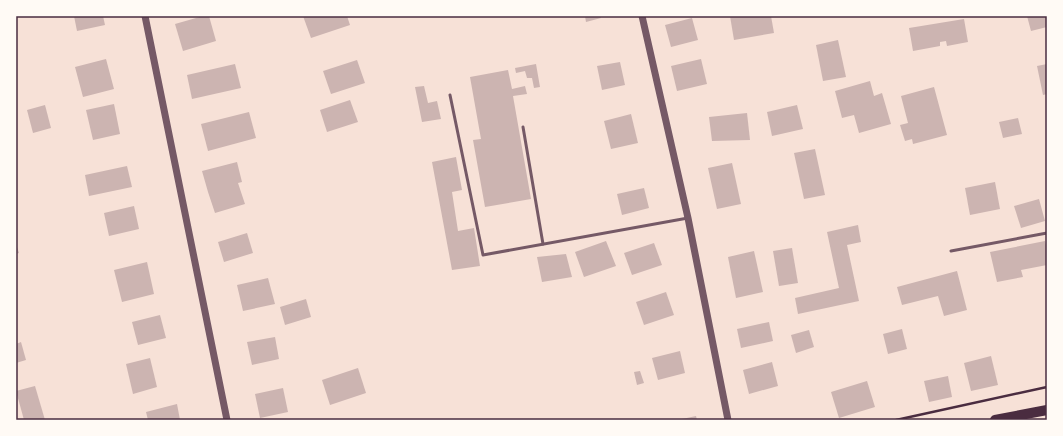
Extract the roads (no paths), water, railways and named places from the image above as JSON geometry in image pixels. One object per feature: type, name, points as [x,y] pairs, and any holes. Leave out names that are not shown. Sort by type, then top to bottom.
[{"type":"main road","points":[[995,420],[1047,410]]},
{"type":"street","points":[[145,16],[227,420]]},
{"type":"street","points":[[642,16],[688,218],[728,420]]},
{"type":"lane","points":[[450,95],[482,255],[688,218]]},
{"type":"lane","points":[[523,127],[543,244]]},
{"type":"lane","points":[[951,251],[1047,233]]}]
